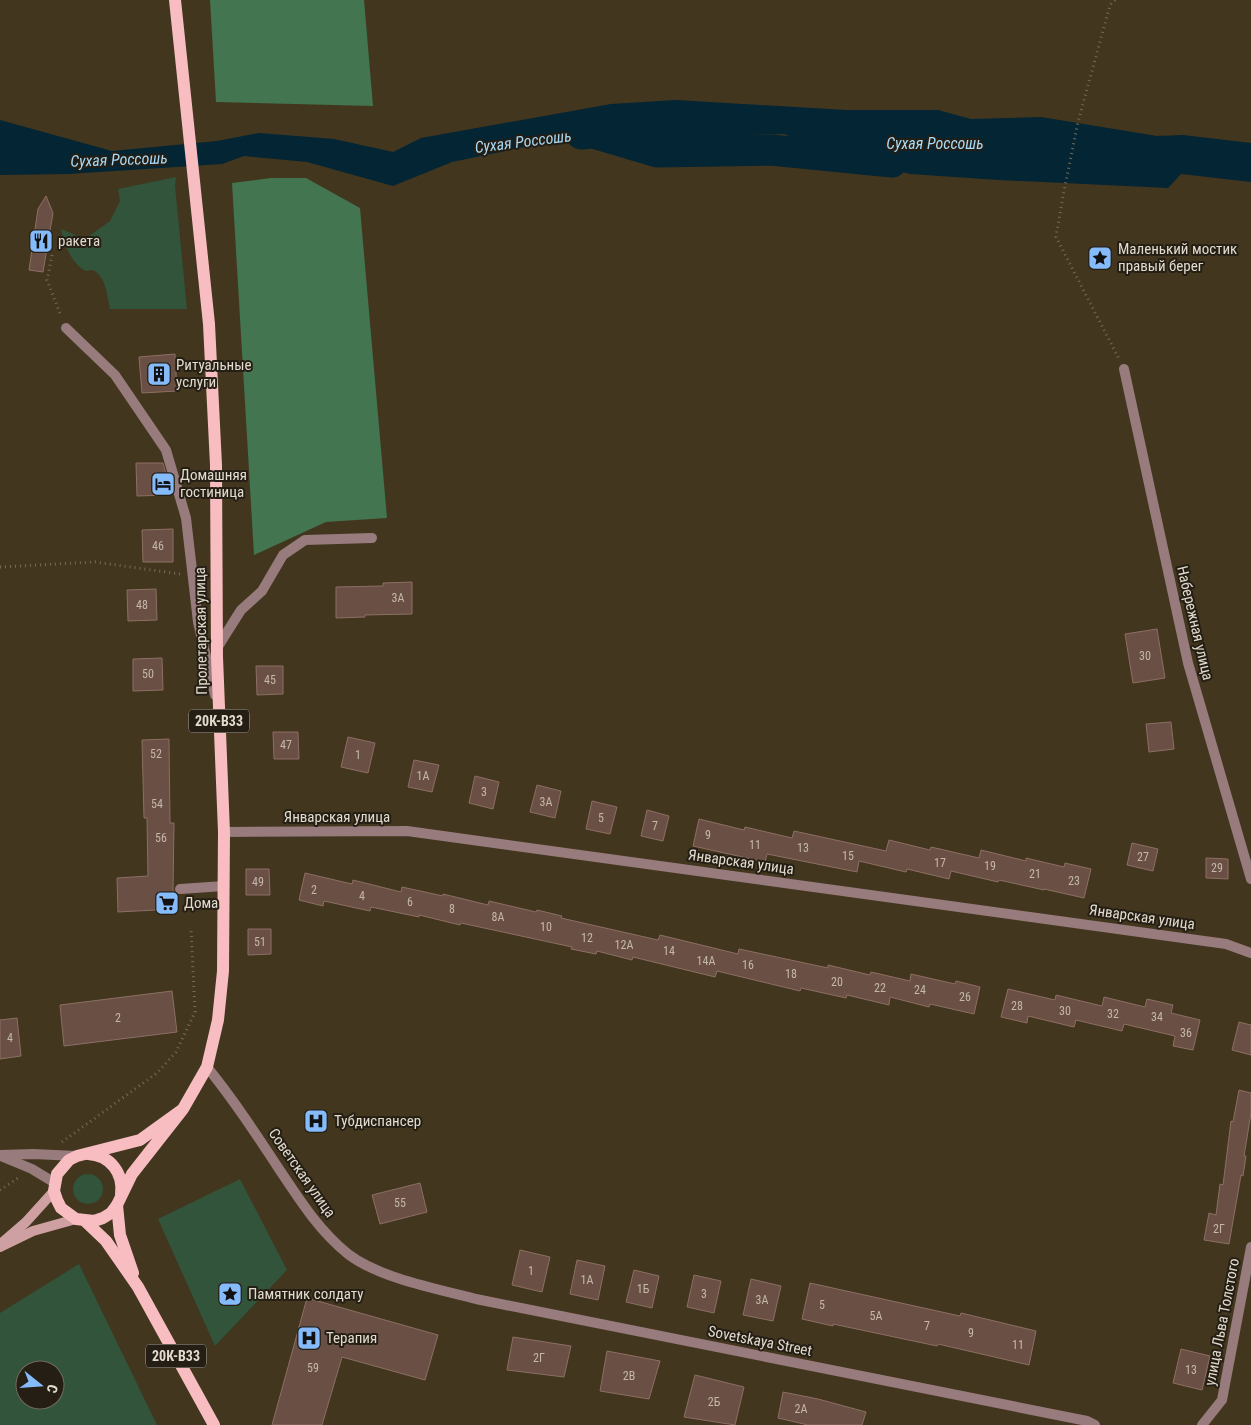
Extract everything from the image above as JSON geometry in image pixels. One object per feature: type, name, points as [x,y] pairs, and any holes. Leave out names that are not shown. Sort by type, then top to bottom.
[{"type":"main road","name":"Пролетарская улица","points":[[175,0],[209,324],[216,465],[217,648],[224,832],[222,981],[218,1020],[207,1067],[183,1109]]},
{"type":"main road","name":"20К-В33","points":[[183,1109],[140,1140],[68,1160],[57,1174],[54,1187],[61,1208],[80,1220],[106,1242],[138,1287],[214,1425]]},
{"type":"main road","name":"20К-В33","points":[[80,1220],[94,1221],[103,1218],[118,1201],[132,1174],[183,1109]]},
{"type":"main road","name":"20К-В33","points":[[81,1155],[95,1154],[104,1158],[117,1170],[122,1188],[118,1201],[120,1235],[138,1287]]},
{"type":"main road","points":[[0,1246],[26,1222],[54,1187]]},
{"type":"main road","points":[[0,1246],[33,1231],[80,1220]]},
{"type":"street","points":[[66,328],[115,375],[166,450],[186,518],[198,622],[219,715]]},
{"type":"street","name":"Набережная улица","points":[[1124,369],[1188,663],[1251,879]]},
{"type":"street","points":[[217,648],[241,610],[262,591],[283,555],[305,540],[372,538]]},
{"type":"street","name":"Январская улица","points":[[224,832],[407,831],[1226,944],[1251,953]]},
{"type":"street","points":[[180,889],[224,886]]},
{"type":"street","name":"Советская улица","points":[[207,1067],[230,1095],[311,1217],[348,1254],[380,1271],[419,1285],[476,1299],[1087,1421],[1095,1425]]},
{"type":"street","points":[[0,1155],[81,1155]]},
{"type":"street","points":[[0,1155],[32,1169],[54,1187]]},
{"type":"street","name":"улица Льва Толстого","points":[[1202,1425],[1222,1400],[1251,1247]]},
{"type":"path","points":[[1115,0],[1110,6],[1078,122],[1056,237],[1124,369]]},
{"type":"path","points":[[52,255],[47,280],[66,328]]},
{"type":"path","points":[[0,567],[96,562],[193,576]]},
{"type":"path","points":[[46,1154],[157,1073],[176,1052],[195,1012],[191,928]]},
{"type":"path","points":[[0,1190],[32,1169]]},
{"type":"green space","points":[[210,0],[364,0],[373,106],[216,102]]},
{"type":"green space","points":[[176,177],[175,186],[187,309],[110,309],[101,277],[93,270],[85,271],[75,263],[66,247],[61,229],[73,234],[82,241],[110,221],[120,201],[118,189]]},
{"type":"green space","points":[[271,178],[306,178],[360,208],[387,518],[326,522],[254,555],[232,183]]},
{"type":"green space","points":[[88,1174],[99,1178],[103,1189],[99,1200],[88,1204],[77,1200],[73,1189],[77,1178]]},
{"type":"green space","points":[[240,1179],[287,1270],[215,1346],[158,1219]]},
{"type":"green space","points":[[79,1264],[157,1425],[0,1425],[0,1313]]},
{"type":"water","name":"Сухая Россошь","points":[[676,100],[846,110],[938,110],[971,119],[1041,117],[1157,136],[1183,135],[1251,143],[1251,182],[1181,174],[1168,188],[910,174],[832,153],[784,134],[707,136],[677,151],[657,152],[623,142],[572,137],[452,162],[393,186],[307,162],[244,156],[222,164],[69,174],[0,175],[0,120],[112,151],[217,141],[259,133],[334,139],[393,152],[421,138],[611,104]]},
{"type":"building","name":"ракета","points":[[46,196],[53,213],[43,272],[29,270],[38,209]]},
{"type":"building","name":"Ритуальные услуги","points":[[175,354],[177,391],[142,393],[139,357]]},
{"type":"building","points":[[136,463],[163,463],[167,478],[168,495],[137,496]]},
{"type":"building","points":[[173,529],[173,562],[143,562],[142,530]]},
{"type":"building","points":[[412,582],[412,614],[336,618],[336,587],[383,586],[383,583]]},
{"type":"building","points":[[156,589],[157,620],[128,621],[127,590]]},
{"type":"building","points":[[1157,629],[1165,678],[1133,683],[1125,634]]},
{"type":"building","points":[[162,658],[163,690],[133,691],[133,659]]},
{"type":"building","points":[[256,666],[283,666],[283,694],[257,695]]},
{"type":"building","points":[[1171,722],[1174,749],[1149,752],[1146,724]]},
{"type":"building","points":[[273,732],[298,732],[299,759],[274,759]]},
{"type":"building","points":[[348,737],[375,743],[368,773],[341,767]]},
{"type":"building","points":[[169,739],[170,823],[174,823],[173,889],[175,909],[118,912],[117,878],[148,876],[147,818],[144,818],[142,740]]},
{"type":"building","points":[[414,760],[439,765],[432,792],[408,787]]},
{"type":"building","points":[[475,776],[499,782],[493,809],[469,803]]},
{"type":"building","points":[[537,785],[561,791],[555,818],[530,812]]},
{"type":"building","points":[[592,801],[617,807],[610,834],[586,829]]},
{"type":"building","points":[[647,810],[669,816],[663,841],[641,836]]},
{"type":"building","points":[[699,819],[744,830],[745,827],[792,838],[794,831],[886,851],[889,840],[930,850],[931,847],[979,858],[981,850],[1026,861],[1026,858],[1064,867],[1065,863],[1091,869],[1084,898],[951,871],[949,879],[907,869],[906,872],[859,861],[857,872],[767,854],[765,862],[693,846]]},
{"type":"building","points":[[1132,843],[1158,849],[1153,871],[1127,865]]},
{"type":"building","points":[[1206,858],[1228,859],[1228,879],[1206,878]]},
{"type":"building","points":[[246,869],[269,869],[270,895],[246,895]]},
{"type":"building","points":[[305,873],[352,884],[353,880],[401,892],[402,887],[443,896],[443,894],[488,905],[489,901],[536,912],[537,910],[562,916],[561,918],[658,940],[660,935],[738,954],[739,949],[828,968],[828,965],[870,975],[871,972],[910,981],[911,974],[955,984],[956,981],[980,987],[974,1014],[930,1004],[929,1007],[890,997],[889,1005],[847,995],[846,998],[801,988],[800,991],[717,971],[715,977],[633,957],[632,960],[597,951],[596,954],[571,949],[572,947],[419,915],[419,917],[371,907],[370,911],[324,901],[323,906],[299,900]]},
{"type":"building","points":[[248,929],[271,929],[271,954],[248,955]]},
{"type":"building","points":[[1008,989],[1055,1000],[1056,995],[1102,1006],[1104,997],[1145,1007],[1147,999],[1173,1005],[1171,1013],[1200,1020],[1193,1050],[1173,1046],[1175,1036],[1124,1024],[1122,1031],[1076,1020],[1074,1027],[1028,1016],[1027,1023],[1001,1017]]},
{"type":"building","points":[[172,991],[177,1032],[64,1046],[60,1005]]},
{"type":"building","points":[[17,1018],[21,1056],[0,1059],[0,1020]]},
{"type":"building","points":[[1239,1022],[1251,1025],[1251,1055],[1232,1050]]},
{"type":"building","points":[[1239,1090],[1251,1093],[1251,1113],[1244,1156],[1246,1156],[1243,1176],[1241,1175],[1229,1244],[1204,1240],[1209,1213],[1216,1215],[1220,1184],[1223,1185],[1231,1121],[1233,1122]]},
{"type":"building","points":[[420,1183],[427,1212],[380,1224],[372,1195]]},
{"type":"building","points":[[520,1250],[550,1257],[542,1292],[512,1285]]},
{"type":"building","points":[[577,1260],[605,1266],[598,1300],[570,1294]]},
{"type":"building","points":[[634,1270],[659,1276],[652,1308],[626,1302]]},
{"type":"building","points":[[694,1275],[721,1281],[714,1313],[687,1307]]},
{"type":"building","points":[[751,1279],[781,1286],[773,1321],[743,1315]]},
{"type":"building","points":[[810,1283],[960,1316],[961,1313],[1036,1331],[1029,1365],[938,1344],[937,1346],[802,1319]]},
{"type":"building","points":[[307,1298],[438,1335],[425,1380],[342,1357],[322,1425],[272,1425]]},
{"type":"building","points":[[513,1337],[571,1346],[564,1377],[507,1370]]},
{"type":"building","points":[[1181,1349],[1210,1356],[1202,1390],[1173,1383]]},
{"type":"building","points":[[607,1351],[660,1361],[649,1399],[600,1391]]},
{"type":"building","points":[[695,1375],[744,1387],[735,1425],[684,1417]]},
{"type":"building","points":[[783,1392],[866,1412],[862,1425],[808,1425],[778,1418]]},
{"type":"waterway","name":"Сухая Россошь","points":[[581,134],[593,133],[657,152],[771,150],[892,162]]},
{"type":"place","name":"ракета","points":[[41,241]]},
{"type":"place","name":"Маленький мостик правый берег","points":[[1100,258]]},
{"type":"place","name":"Ритуальные услуги","points":[[159,374]]},
{"type":"place","name":"Домашняя гостиница","points":[[163,484]]},
{"type":"place","name":"Дома","points":[[167,903]]},
{"type":"place","name":"Тубдиспансер","points":[[316,1121]]},
{"type":"place","name":"Памятник солдату","points":[[230,1294]]},
{"type":"place","name":"Терапия","points":[[309,1338]]}]
